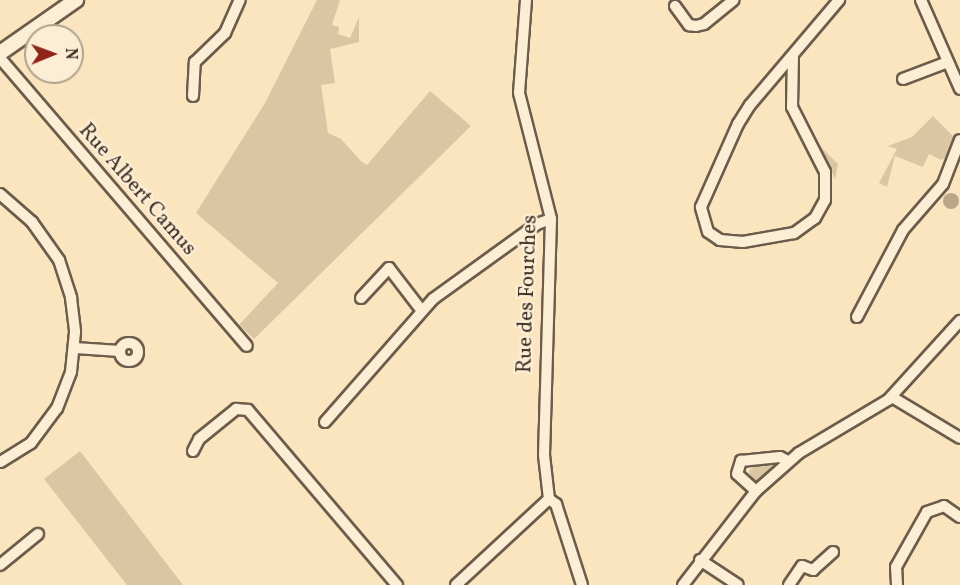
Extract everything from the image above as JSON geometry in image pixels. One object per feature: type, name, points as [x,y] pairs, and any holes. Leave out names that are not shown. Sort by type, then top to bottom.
[{"type":"street","points":[[0,53],[75,0]]},
{"type":"street","points":[[193,96],[195,62],[225,33],[240,0]]},
{"type":"street","name":"Rue des Fourches","points":[[526,0],[519,93],[551,219],[544,415],[549,499],[556,504],[582,585]]},
{"type":"street","points":[[675,6],[689,25],[696,26],[704,24],[734,0]]},
{"type":"street","points":[[793,55],[792,107],[825,172],[825,200],[815,218],[794,233],[742,242],[720,240],[704,225],[703,201],[744,113],[839,0]]},
{"type":"street","points":[[921,0],[960,89]]},
{"type":"street","name":"Rue Albert Camus","points":[[0,58],[247,346]]},
{"type":"street","points":[[903,79],[948,62]]},
{"type":"street","points":[[857,317],[903,230],[943,184],[960,140]]},
{"type":"street","points":[[0,194],[32,222],[58,260],[71,298],[75,348],[67,385],[47,425],[23,449],[0,462]]},
{"type":"street","points":[[326,423],[422,311],[490,257],[537,224],[551,219]]},
{"type":"street","points":[[361,298],[389,268],[422,311]]},
{"type":"street","points":[[683,585],[700,560],[756,491],[788,461],[892,397],[960,321]]},
{"type":"street","points":[[75,348],[120,351]]},
{"type":"street","points":[[892,397],[901,406],[960,438]]},
{"type":"street","points":[[193,451],[199,440],[236,409],[248,410],[397,585]]},
{"type":"street","points":[[756,491],[737,474],[741,461],[780,457],[788,461]]},
{"type":"street","points":[[456,585],[549,499]]},
{"type":"street","points":[[897,585],[896,567],[927,512],[944,507],[960,517]]},
{"type":"street","points":[[0,565],[38,534]]},
{"type":"street","points":[[789,585],[802,566],[813,570],[833,552]]},
{"type":"street","points":[[700,560],[738,585]]},
{"type":"shaded area","points":[[317,0],[340,0],[332,25],[339,27],[338,34],[350,38],[359,17],[359,42],[330,49],[335,83],[321,85],[328,133],[341,139],[361,161],[367,165],[430,91],[471,126],[254,339],[239,325],[278,283],[196,213],[265,103]]},
{"type":"shaded area","points":[[933,116],[956,139],[948,157],[941,160],[929,154],[923,167],[895,156],[887,187],[879,183],[897,149],[888,146],[912,137]]},
{"type":"shaded area","points":[[815,141],[838,164],[835,180],[826,157]]},
{"type":"shaded area","points":[[951,193],[957,195],[959,201],[957,207],[951,209],[945,207],[943,201],[945,195]]},
{"type":"shaded area","points":[[80,451],[183,585],[127,585],[44,479]]},
{"type":"shaded area","points":[[777,461],[780,464],[756,485],[750,480],[749,471],[756,463]]}]
